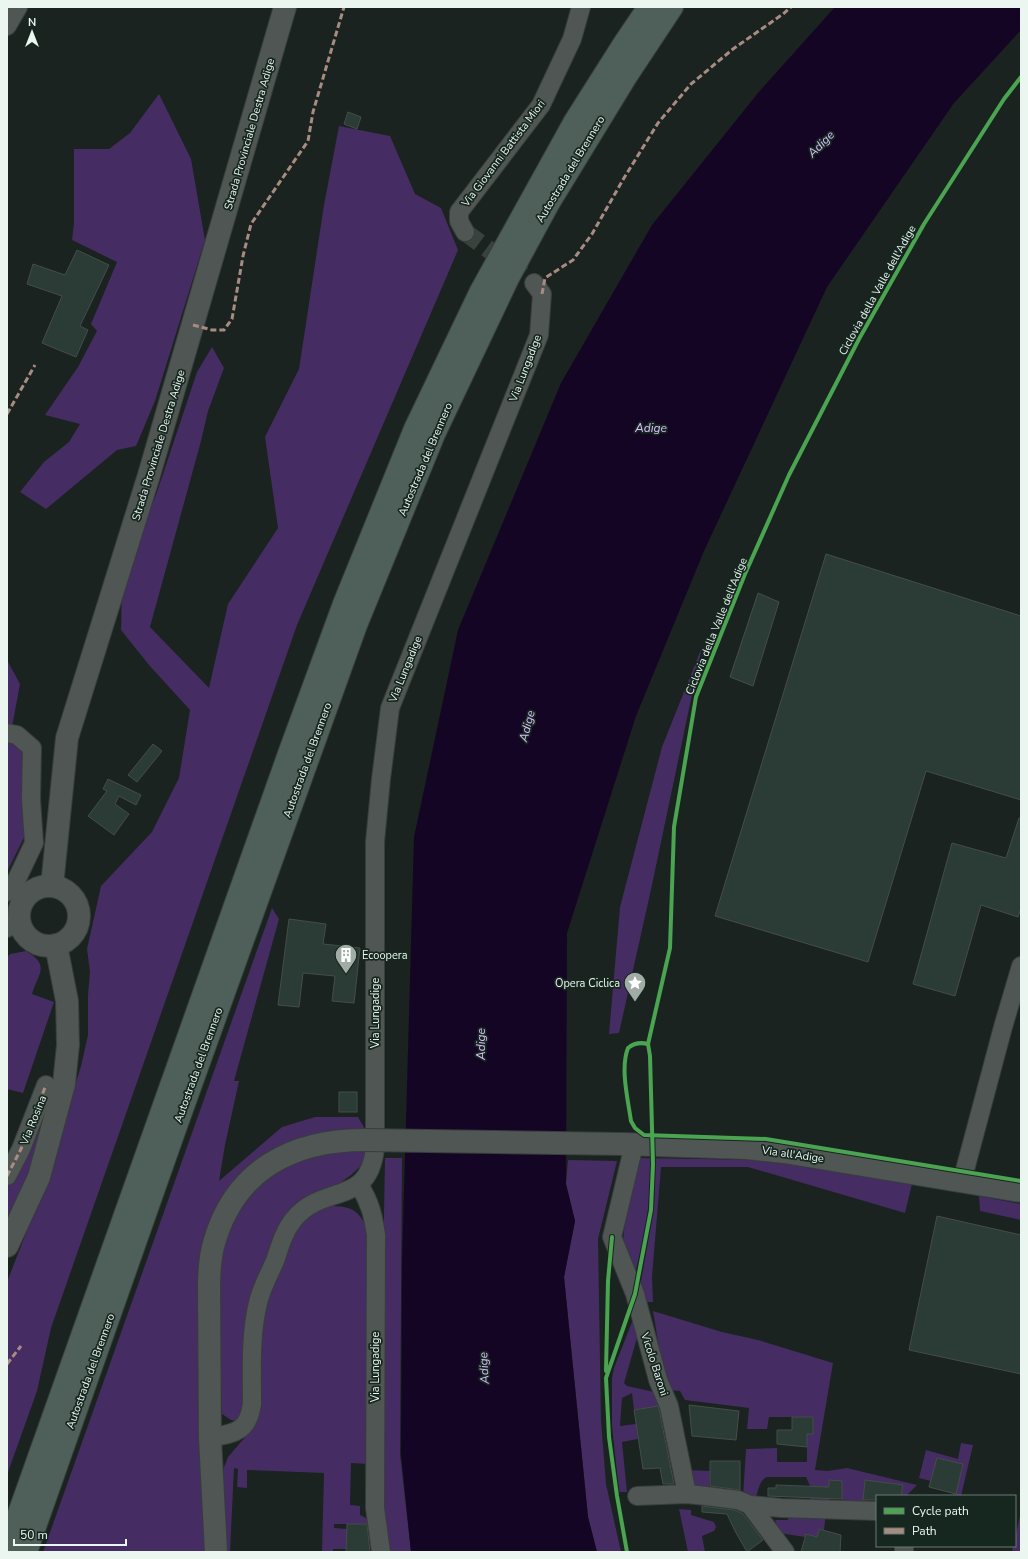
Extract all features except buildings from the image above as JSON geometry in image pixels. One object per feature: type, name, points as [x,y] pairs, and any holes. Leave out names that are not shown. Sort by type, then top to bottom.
[{"type":"highway","name":"Autostrada del Brennero","points":[[7,1547],[295,736],[344,604],[415,429],[481,291],[574,123],[624,44],[650,7]]},
{"type":"highway","name":"Autostrada del Brennero","points":[[26,1552],[176,1126],[356,625],[434,434],[508,278],[548,204],[625,78],[672,7]]},
{"type":"main road","name":"Strada Provinciale Destra Adige","points":[[52,886],[67,738],[149,475],[285,7]]},
{"type":"main road","points":[[52,886],[64,890],[73,898],[78,908],[79,920],[75,932],[67,940],[56,946],[39,945],[25,935],[13,923],[27,894],[39,887],[52,886]]},
{"type":"main road","points":[[7,1246],[39,1177],[64,1084],[68,1045],[67,1001],[56,946]]},
{"type":"main road","name":"Via all'Adige","points":[[216,1552],[210,1438],[208,1288],[213,1244],[225,1214],[235,1198],[256,1174],[268,1164],[286,1154],[310,1146],[345,1140],[372,1139],[747,1148],[784,1152],[1021,1191]]},
{"type":"street","points":[[7,26],[18,7]]},
{"type":"street","name":"Via Giovanni Battista Miori","points":[[465,232],[459,221],[459,212],[541,105],[572,39],[581,7]]},
{"type":"street","name":"Via Lungadige","points":[[381,1552],[375,1508],[376,1235],[372,1211],[367,1198],[359,1185],[370,1170],[374,1159],[372,1139],[375,842],[381,779],[390,708],[539,335],[542,294],[534,283]]},
{"type":"street","points":[[7,733],[17,735],[32,748],[31,799],[34,843],[15,883],[7,892]]},
{"type":"street","points":[[962,1181],[1002,1027],[1021,966]]},
{"type":"street","name":"Via Rosina","points":[[7,1176],[21,1149],[46,1085]]},
{"type":"street","name":"Vicolo Baroni","points":[[628,1144],[633,1149],[612,1237],[634,1294],[658,1380],[669,1406],[687,1494]]},
{"type":"street","points":[[210,1438],[234,1433],[240,1430],[250,1416],[252,1404],[254,1329],[258,1302],[286,1231],[294,1219],[318,1200],[346,1192],[359,1185]]},
{"type":"street","points":[[637,1496],[687,1494],[738,1500],[750,1504],[773,1507],[876,1511]]},
{"type":"street","points":[[750,1504],[781,1546]]},
{"type":"street","points":[[773,1507],[772,1520],[781,1546]]},
{"type":"shaded area","points":[[159,94],[191,159],[205,240],[155,401],[136,446],[117,450],[46,509],[20,492],[44,462],[69,442],[80,424],[45,415],[78,367],[97,331],[91,324],[117,262],[72,240],[74,223],[74,149],[109,149],[130,133]]},
{"type":"shaded area","points":[[339,126],[390,136],[415,194],[441,208],[458,250],[297,625],[51,1328],[37,1391],[7,1475],[7,1282],[42,1192],[81,1066],[88,1035],[88,995],[90,972],[87,949],[101,886],[152,832],[179,778],[190,710],[149,665],[121,630],[122,584],[157,492],[197,372],[212,347],[224,368],[208,411],[150,627],[209,688],[228,604],[278,528],[265,437],[299,369],[324,205]]},
{"type":"shaded area","points":[[702,647],[619,1033],[609,1034],[620,907],[662,747]]},
{"type":"shaded area","points":[[7,660],[20,684],[12,727],[39,748],[32,821],[7,872]]},
{"type":"shaded area","points":[[272,908],[279,919],[234,1081],[239,1081],[219,1181],[282,1127],[315,1117],[358,1117],[365,1129],[318,1134],[275,1149],[261,1157],[245,1171],[219,1206],[208,1552],[43,1552]]},
{"type":"shaded area","points":[[26,951],[34,956],[38,961],[41,970],[32,994],[54,1002],[23,1093],[7,1089],[7,958],[10,954]]},
{"type":"shaded area","points":[[32,1128],[44,1131],[33,1165],[7,1226],[7,1180]]},
{"type":"shaded area","points":[[334,1149],[369,1149],[364,1163],[351,1175],[340,1183],[326,1190],[278,1232],[245,1414],[236,1421],[231,1420],[222,1414],[218,1270],[223,1245],[233,1217],[258,1184],[290,1163]]},
{"type":"shaded area","points":[[385,1158],[402,1158],[400,1454],[411,1552],[387,1552],[384,1503],[382,1404]]},
{"type":"shaded area","points":[[641,1158],[770,1160],[912,1184],[905,1213],[748,1167],[661,1167],[652,1277],[653,1302],[644,1302],[639,1292],[654,1207],[655,1164],[651,1164],[650,1194],[646,1222],[634,1278],[623,1241],[626,1211]]},
{"type":"shaded area","points":[[568,1160],[617,1161],[598,1239],[601,1421],[606,1484],[621,1552],[597,1552],[588,1517],[564,1277],[575,1221],[566,1184]]},
{"type":"shaded area","points":[[979,1196],[1021,1204],[1021,1220],[980,1211]]},
{"type":"shaded area","points":[[329,1206],[350,1208],[362,1219],[369,1233],[368,1464],[351,1463],[350,1505],[360,1506],[360,1515],[366,1518],[369,1524],[334,1524],[334,1528],[347,1529],[347,1549],[333,1549],[333,1552],[322,1552],[324,1473],[247,1470],[247,1488],[237,1487],[238,1469],[234,1468],[230,1552],[226,1552],[223,1476],[224,1467],[228,1457],[247,1435],[256,1420],[262,1316],[292,1235],[310,1212]]},
{"type":"shaded area","points":[[653,1311],[722,1332],[758,1340],[833,1363],[815,1470],[828,1471],[847,1468],[917,1485],[907,1495],[901,1495],[902,1485],[865,1480],[863,1501],[860,1506],[842,1506],[842,1481],[829,1481],[829,1505],[810,1502],[810,1486],[806,1477],[767,1477],[760,1483],[755,1500],[743,1497],[746,1449],[777,1448],[777,1462],[807,1462],[807,1434],[813,1434],[813,1417],[769,1417],[767,1429],[747,1429],[749,1408],[685,1400],[680,1391],[666,1390]]},
{"type":"shaded area","points":[[632,1322],[634,1322],[638,1333],[624,1383],[627,1386],[654,1392],[666,1405],[634,1410],[632,1393],[622,1398],[620,1426],[636,1424],[638,1439],[622,1442],[627,1492],[619,1492],[612,1426],[612,1378],[614,1368]]},
{"type":"shaded area","points":[[961,1443],[973,1445],[961,1495],[955,1495],[963,1464],[937,1458],[931,1481],[919,1478],[926,1450],[958,1459]]},
{"type":"shaded area","points":[[687,1470],[710,1471],[709,1492],[695,1486]]},
{"type":"shaded area","points":[[679,1509],[691,1510],[691,1515],[714,1522],[716,1527],[714,1531],[702,1536],[705,1552],[688,1552]]},
{"type":"shaded area","points":[[788,1510],[826,1512],[824,1530],[819,1529],[817,1537],[806,1534],[805,1537],[779,1533],[775,1520],[788,1520]]},
{"type":"shaded area","points":[[1021,1511],[1021,1552],[1012,1552],[1013,1547],[1016,1547],[1016,1534]]},
{"type":"water","name":"Adige","points":[[835,7],[1021,7],[1021,30],[954,103],[827,287],[704,551],[636,716],[567,933],[566,1184],[575,1221],[564,1277],[588,1517],[597,1552],[411,1552],[401,1454],[402,1263],[414,837],[458,630],[561,383],[652,225],[758,93]]},
{"type":"tunnel","points":[[465,232],[534,283]]},
{"type":"marked path","points":[[193,325],[212,330],[224,330],[232,319],[243,256],[251,224],[308,141],[313,112],[344,7]]},
{"type":"marked path","points":[[542,294],[545,278],[573,260],[592,234],[658,123],[691,84],[733,49],[791,7]]},
{"type":"marked path","points":[[7,414],[35,365]]},
{"type":"marked path","points":[[7,1176],[21,1149],[46,1085]]},
{"type":"marked path","points":[[7,1364],[21,1346]]},
{"type":"cycle path","name":"Ciclovia della Valle dell'Adige","points":[[627,1552],[617,1496],[609,1437],[606,1378],[635,1294],[651,1210],[653,1164],[650,1056],[648,1044],[670,948],[674,827],[696,697],[745,574],[789,475],[859,339],[924,224],[1004,99],[1021,77]]},
{"type":"cycle path","points":[[648,1044],[637,1043],[628,1048],[625,1065],[625,1084],[631,1121],[635,1128],[644,1135],[766,1139],[1021,1181]]},
{"type":"cycle path","points":[[606,1371],[608,1281],[612,1237]]},
{"type":"place","name":"Ecoopera","points":[[346,974]]},
{"type":"place","name":"Opera Ciclica","points":[[635,1002]]}]
